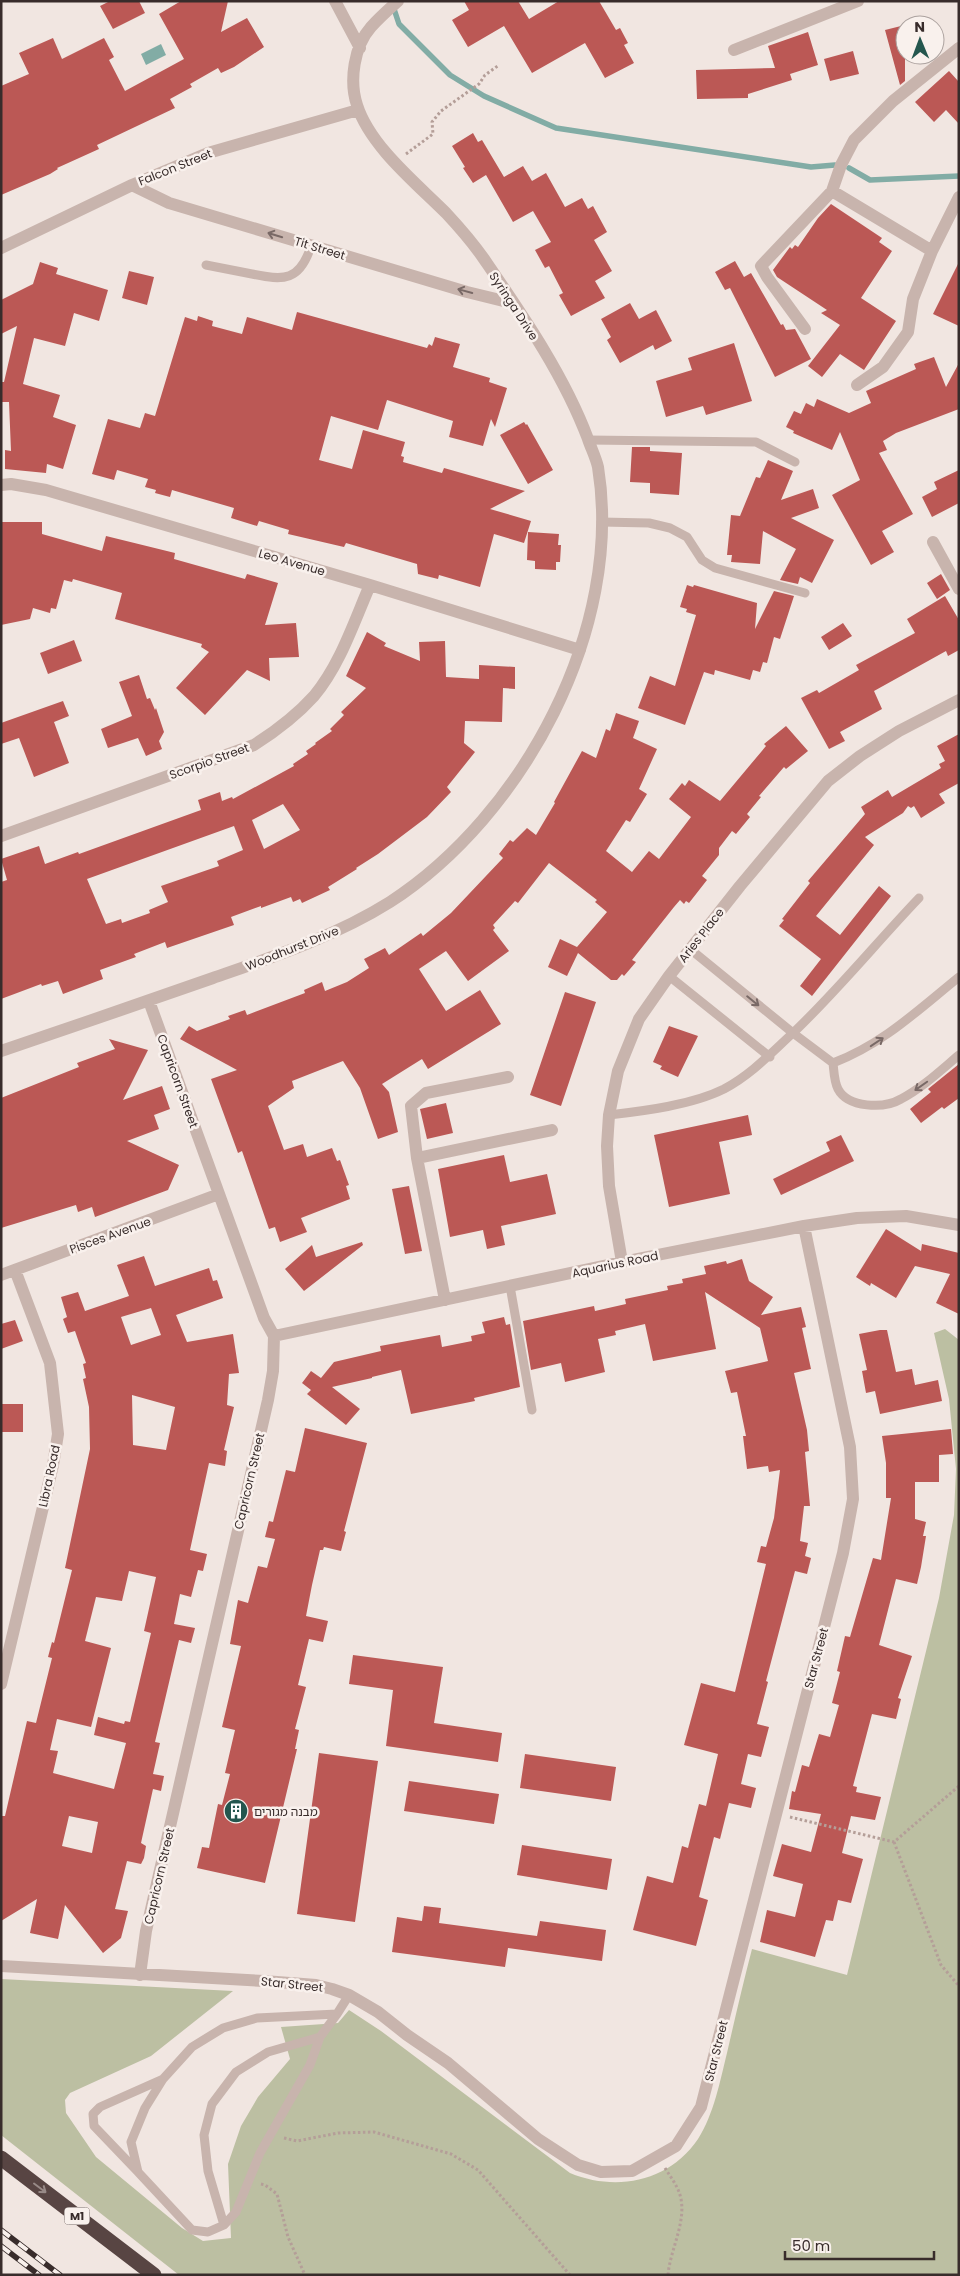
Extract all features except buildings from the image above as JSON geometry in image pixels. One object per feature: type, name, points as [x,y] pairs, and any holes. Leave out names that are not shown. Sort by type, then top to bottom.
[{"type":"highway","name":"M1","points":[[1,2158],[154,2275]]},
{"type":"street","points":[[335,1],[360,48]]},
{"type":"street","name":"Syringa Drive","points":[[398,1],[368,29],[360,48],[353,75],[353,91],[358,110],[369,130],[396,163],[454,222],[482,256],[549,360],[576,408],[598,464],[601,522],[598,575],[580,650]]},
{"type":"street","points":[[734,50],[858,1]]},
{"type":"street","points":[[804,328],[761,266],[832,191],[841,165],[854,140],[893,101],[959,48]]},
{"type":"street","name":"Falcon Street","points":[[1,248],[132,185],[208,153],[358,110]]},
{"type":"street","name":"Tit Street","points":[[132,185],[169,203],[466,292],[512,303]]},
{"type":"street","points":[[832,191],[932,251]]},
{"type":"street","points":[[857,385],[883,367],[908,332],[913,299],[932,251],[958,199]]},
{"type":"street","name":"Leo Avenue","points":[[1,485],[11,484],[46,490],[580,650]]},
{"type":"street","points":[[933,542],[959,589]]},
{"type":"street","name":"Scorpio Street","points":[[1,836],[254,745],[284,725],[314,695],[336,663],[370,586]]},
{"type":"street","name":"Woodhurst Drive","points":[[1,1051],[149,1000],[332,933],[388,903],[426,877],[488,815],[517,778],[554,711],[580,650]]},
{"type":"street","name":"Aries Place","points":[[622,1262],[609,1186],[607,1146],[609,1115],[618,1071],[640,1019],[690,949],[795,818],[828,782],[860,756],[899,731],[959,700]]},
{"type":"street","name":"Capricorn Street","points":[[140,1975],[146,1931],[268,1400],[273,1371],[274,1336],[264,1318],[149,1000]]},
{"type":"street","points":[[445,1300],[417,1158],[411,1106],[426,1093],[508,1077]]},
{"type":"street","points":[[417,1158],[552,1130]]},
{"type":"street","name":"Pisces Avenue","points":[[1,1274],[219,1194]]},
{"type":"street","name":"Aquarius Road","points":[[274,1336],[622,1262],[804,1226],[857,1218],[906,1216],[959,1225]]},
{"type":"street","name":"Star Street","points":[[1,1966],[316,1985],[349,1995],[378,2012],[407,2035],[448,2063],[538,2139],[578,2165],[601,2172],[632,2171],[676,2146],[701,2107],[843,1553],[853,1499],[848,1439],[804,1226]]},
{"type":"street","name":"Libra Road","points":[[1,1684],[53,1465],[58,1434],[50,1363],[15,1270]]},
{"type":"lane","points":[[206,265],[277,279],[291,276],[301,268],[311,246]]},
{"type":"lane","points":[[588,440],[756,442],[795,462]]},
{"type":"lane","points":[[601,522],[649,523],[670,528],[687,537],[702,560],[715,568],[805,593]]},
{"type":"lane","points":[[609,1115],[644,1111],[722,1090],[751,1074],[823,1005],[919,898]]},
{"type":"lane","points":[[690,949],[793,1033],[833,1062],[838,1089],[845,1097],[858,1104],[880,1104],[899,1101],[925,1083],[959,1055]]},
{"type":"lane","points":[[669,976],[770,1057]]},
{"type":"lane","points":[[833,1062],[855,1054],[892,1032],[959,977]]},
{"type":"lane","points":[[510,1286],[532,1410]]},
{"type":"lane","points":[[164,2079],[100,2107],[93,2114],[94,2126],[192,2230],[208,2232],[224,2225],[236,2212],[269,2135],[310,2065],[320,2037],[349,1995]]},
{"type":"lane","points":[[138,2172],[131,2142],[144,2108],[164,2079],[192,2047],[223,2028],[256,2018],[337,2014]]},
{"type":"lane","points":[[224,2225],[208,2171],[204,2135],[212,2104],[236,2072],[268,2052],[320,2037]]},
{"type":"path","points":[[396,163],[432,134],[432,122],[441,110],[479,84],[485,75],[500,65]]},
{"type":"path","points":[[894,1842],[959,1786]]},
{"type":"path","points":[[776,1813],[894,1842]]},
{"type":"path","points":[[894,1842],[941,1965],[959,1986]]},
{"type":"path","points":[[269,2135],[297,2141],[338,2133],[374,2132],[451,2154],[478,2170],[570,2275]]},
{"type":"path","points":[[658,2157],[680,2194],[682,2212],[670,2259],[668,2275]]},
{"type":"path","points":[[248,2182],[266,2185],[277,2194],[288,2237],[305,2275]]},
{"type":"green space","points":[[945,1329],[959,1340],[959,2275],[179,2275],[1,2135],[1,1979],[233,1991],[151,2056],[70,2093],[65,2100],[66,2113],[96,2157],[182,2228],[203,2241],[231,2238],[228,2164],[241,2126],[258,2097],[290,2059],[281,2027],[338,2023],[349,2010],[381,2031],[570,2173],[605,2182],[623,2182],[657,2174],[686,2154],[704,2129],[716,2097],[752,1949],[847,1975],[939,1598],[954,1515],[956,1469],[949,1399],[934,1333]]},
{"type":"water","points":[[161,44],[166,55],[146,65],[141,54]]},
{"type":"waterway","points":[[393,6],[399,24],[450,75],[484,96],[556,128],[811,167],[835,165]]},
{"type":"waterway","points":[[849,168],[870,180],[959,176]]},
{"type":"railway","points":[[1,2230],[60,2275]]},
{"type":"railway","points":[[1,2246],[39,2275]]},
{"type":"place","name":"מבנה מגורים","points":[[236,1811]]}]
